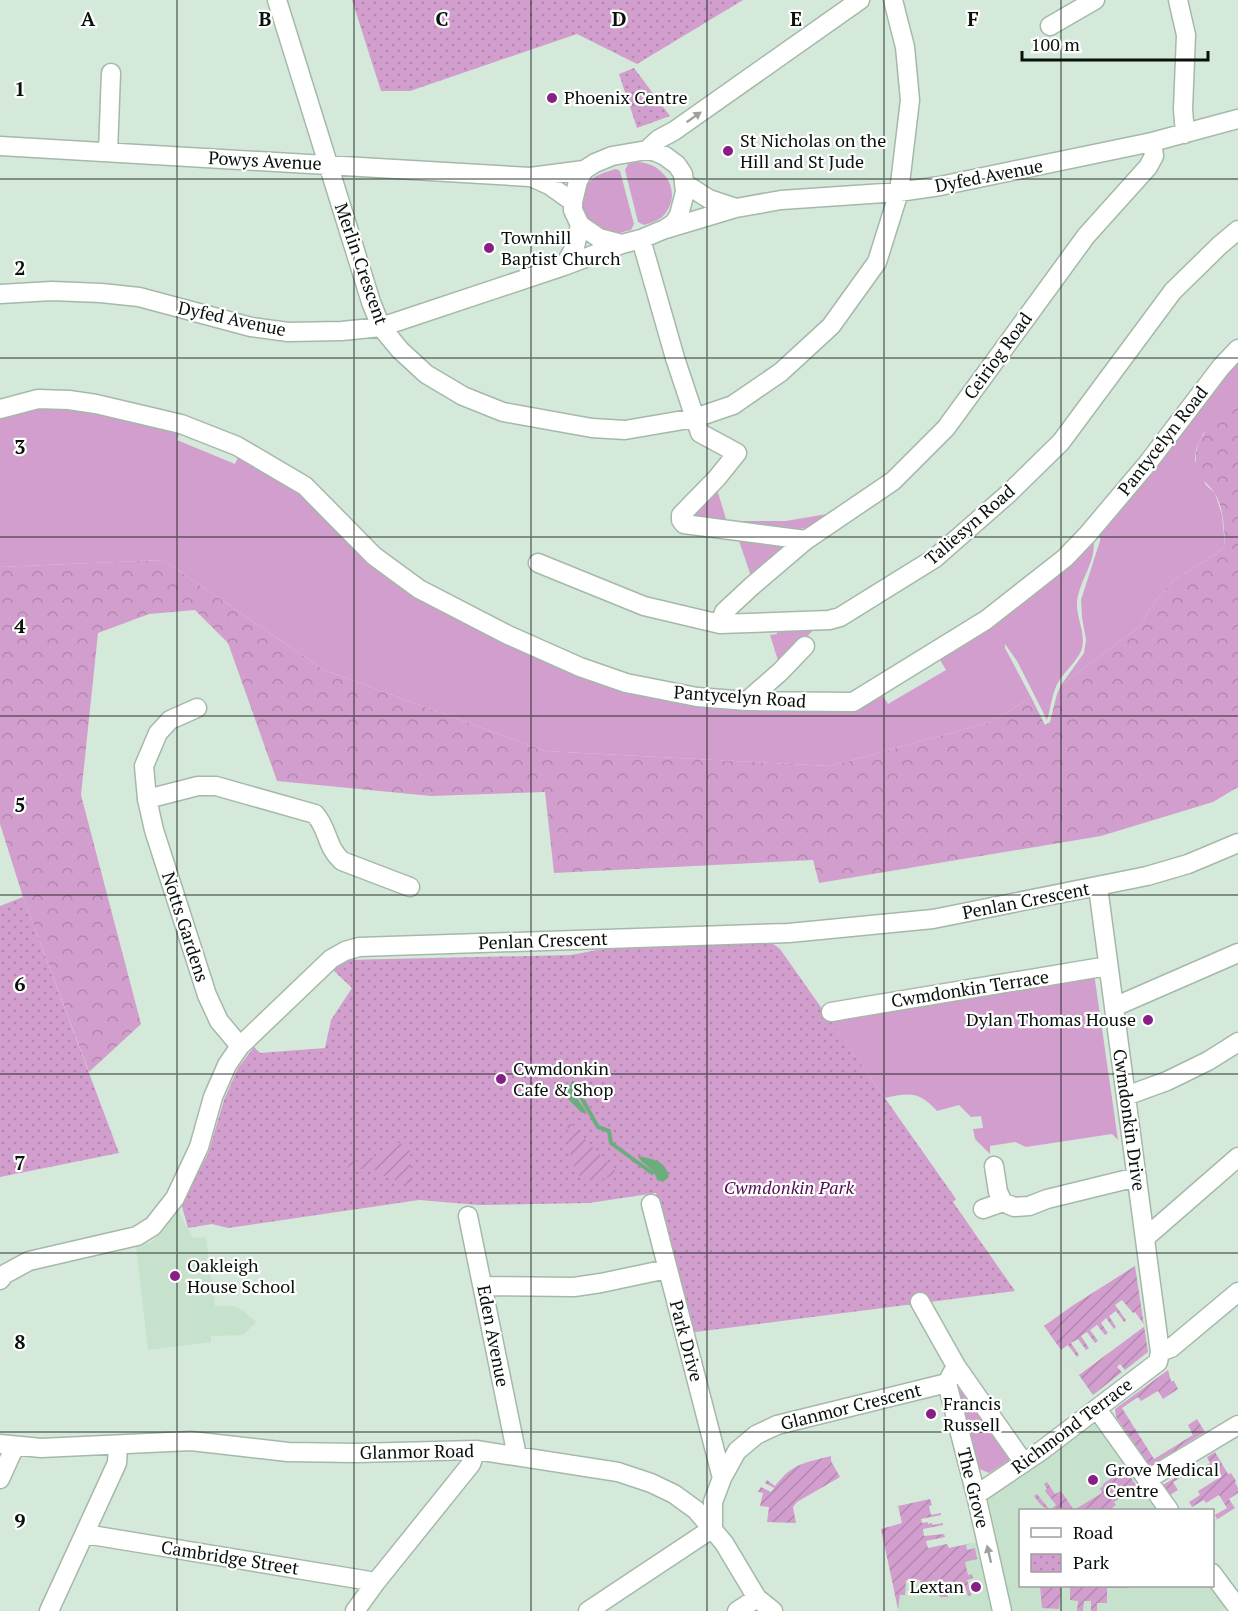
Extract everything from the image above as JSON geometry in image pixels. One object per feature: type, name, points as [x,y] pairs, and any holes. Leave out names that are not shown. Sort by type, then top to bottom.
[{"type":"street","name":"Merlin Crescent","points":[[277,0],[371,302],[381,327],[400,350],[426,374],[463,396],[503,412],[592,428],[625,430],[694,418],[733,405],[781,372],[831,326],[877,262],[899,192],[910,100],[905,47],[892,0]]},
{"type":"street","points":[[647,150],[659,139],[674,131],[860,0]]},
{"type":"street","points":[[1050,26],[1095,0]]},
{"type":"street","points":[[1178,0],[1186,35],[1183,109],[1185,134]]},
{"type":"street","points":[[108,152],[111,73]]},
{"type":"street","name":"Dyfed Avenue","points":[[665,229],[736,208],[781,200],[899,192],[940,186],[1152,142],[1238,119]]},
{"type":"street","name":"Ceiriog Road","points":[[720,624],[724,612],[806,540],[893,481],[946,428],[1086,236],[1148,167],[1154,156],[1152,142]]},
{"type":"street","name":"Powys Avenue","points":[[0,146],[530,177],[584,170]]},
{"type":"street","points":[[647,150],[665,156],[677,165],[683,174],[685,192],[680,215],[665,229],[641,239],[622,244],[599,238],[580,225],[573,210],[578,181],[584,170],[612,156],[647,150]]},
{"type":"street","name":"Powys Avenue","points":[[530,177],[549,185],[573,202]]},
{"type":"street","name":"Dyfed Avenue","points":[[684,183],[709,199],[736,208]]},
{"type":"street","points":[[564,266],[575,247],[580,225]]},
{"type":"street","name":"Taliesyn Road","points":[[538,563],[644,606],[720,624],[830,620],[840,617],[935,558],[1008,494],[1061,442],[1173,291],[1238,230]]},
{"type":"street","points":[[641,239],[675,358],[700,433],[737,453],[717,478],[681,515],[681,520],[684,524],[806,540]]},
{"type":"street","name":"Dyfed Avenue","points":[[0,294],[52,291],[140,297],[251,327],[288,332],[342,331],[381,327],[564,266],[622,244]]},
{"type":"street","name":"Pantycelyn Road","points":[[0,409],[38,399],[96,404],[181,424],[237,446],[305,486],[374,556],[419,589],[508,635],[626,683],[697,697],[853,702],[987,620],[1065,558],[1147,464],[1221,367],[1238,349]]},
{"type":"street","points":[[747,700],[780,672],[805,646]]},
{"type":"street","name":"Notts Gardens","points":[[196,708],[170,720],[158,733],[144,766],[147,799],[154,830],[207,995],[219,1021],[240,1046]]},
{"type":"street","points":[[147,799],[198,786],[216,786],[315,814],[322,822],[333,854],[342,861],[410,887]]},
{"type":"street","name":"Penlan Crescent","points":[[0,1280],[5,1274],[29,1261],[137,1236],[153,1226],[175,1198],[199,1148],[213,1097],[227,1065],[240,1046],[331,959],[345,951],[359,947],[789,933],[933,919],[1147,876],[1188,864],[1238,843]]},
{"type":"street","name":"Cwmdonkin Drive","points":[[1098,887],[1160,1352]]},
{"type":"street","points":[[1114,1006],[1238,953]]},
{"type":"street","name":"Cwmdonkin Terrace","points":[[831,1012],[1108,966]]},
{"type":"street","points":[[1126,1096],[1167,1081],[1208,1061],[1238,1042]]},
{"type":"street","points":[[1145,1238],[1238,1157]]},
{"type":"street","points":[[994,1166],[998,1192],[1004,1202],[1014,1207],[1029,1206],[1047,1199],[1137,1177]]},
{"type":"street","points":[[983,1209],[1004,1202]]},
{"type":"street","name":"Park Drive","points":[[651,1204],[722,1478]]},
{"type":"street","name":"Eden Avenue","points":[[468,1216],[517,1455]]},
{"type":"street","points":[[483,1286],[574,1287],[667,1269]]},
{"type":"street","name":"Richmond Terrace","points":[[976,1495],[1024,1463],[1158,1362],[1160,1352],[1171,1348],[1238,1292]]},
{"type":"street","name":"The Grove","points":[[920,1302],[951,1375],[1002,1611]]},
{"type":"street","name":"Glanmor Crescent","points":[[713,1528],[713,1502],[722,1478],[737,1451],[756,1435],[777,1425],[951,1375]]},
{"type":"street","name":"The Grove","points":[[951,1375],[1024,1463]]},
{"type":"street","points":[[1097,1408],[1168,1509]]},
{"type":"street","points":[[1148,1479],[1238,1425]]},
{"type":"street","name":"Glanmor Road","points":[[7,1445],[41,1449],[191,1441],[288,1452],[476,1450],[618,1472],[651,1482],[674,1494],[696,1510],[724,1543],[757,1598],[773,1611]]},
{"type":"street","points":[[0,1479],[7,1445]]},
{"type":"street","points":[[49,1611],[117,1463],[118,1446]]},
{"type":"street","points":[[356,1611],[376,1582],[471,1464],[476,1450]]},
{"type":"street","points":[[588,1611],[713,1528]]},
{"type":"street","name":"Cambridge Street","points":[[85,1534],[376,1582]]},
{"type":"street","points":[[1214,1576],[1238,1608]]},
{"type":"street","points":[[738,1611],[757,1598]]},
{"type":"shaded area","points":[[571,1084],[586,1112],[582,1113],[567,1098],[565,1089]]},
{"type":"shaded area","points":[[638,1156],[653,1159],[662,1164],[669,1177],[663,1182],[657,1180],[656,1175]]},
{"type":"shaded area","name":"Oakleigh House School","points":[[178,1209],[193,1238],[206,1237],[215,1306],[233,1306],[244,1311],[256,1322],[243,1335],[211,1336],[211,1342],[148,1350],[136,1247],[151,1242],[165,1229]]},
{"type":"shaded area","points":[[1097,1417],[1159,1509],[1019,1509],[1019,1587],[1213,1587],[1227,1608],[1221,1611],[898,1611],[888,1560],[997,1538],[988,1499]]},
{"type":"green space","points":[[352,0],[743,0],[637,64],[577,34],[410,91],[381,91]]},
{"type":"green space","points":[[634,68],[670,116],[637,128],[619,74]]},
{"type":"green space","points":[[636,162],[656,167],[663,173],[672,189],[669,208],[662,217],[644,225],[638,222],[625,170],[628,164]]},
{"type":"green space","points":[[616,169],[620,171],[634,224],[631,230],[612,234],[603,232],[589,221],[584,214],[582,197],[590,181]]},
{"type":"green space","points":[[1238,359],[1238,401],[1203,434],[1196,449],[1195,460],[1206,485],[1215,493],[1222,515],[1225,546],[1174,580],[1156,600],[1138,628],[1061,685],[1084,653],[1086,640],[1081,600],[1100,541],[1100,536],[1096,533]]},
{"type":"green space","points":[[1238,401],[1238,787],[1213,802],[1101,836],[819,883],[813,860],[554,873],[545,792],[431,796],[277,781],[228,643],[195,610],[149,614],[98,633],[81,795],[141,1024],[89,1072],[23,897],[0,824],[0,567],[163,560],[324,670],[545,751],[830,766],[991,722],[1031,697],[1045,725],[1050,722],[1061,685],[1138,628],[1156,600],[1174,580],[1225,546],[1219,501],[1199,473],[1196,461],[1200,441],[1205,432]]},
{"type":"green space","points":[[69,404],[181,429],[177,440],[235,464],[240,453],[297,485],[360,549],[534,652],[740,706],[881,693],[888,704],[946,670],[939,658],[1093,538],[1093,555],[1080,588],[1077,605],[1083,645],[1079,655],[1057,685],[1047,720],[1017,661],[1005,644],[1031,697],[991,722],[830,766],[545,751],[324,670],[163,560],[0,567],[0,414],[39,405]]},
{"type":"green space","points":[[715,483],[727,522],[693,519],[689,512]]},
{"type":"green space","points":[[833,513],[806,528],[792,530],[733,521],[786,521]]},
{"type":"green space","points":[[747,536],[789,546],[752,579],[739,541]]},
{"type":"green space","points":[[776,626],[814,629],[780,667],[770,635],[777,634]]},
{"type":"green space","points":[[23,897],[119,1153],[0,1177],[0,906]]},
{"type":"green space","name":"Cwmdonkin Park","points":[[772,943],[780,949],[956,1199],[953,1202],[1015,1291],[688,1333],[656,1193],[589,1203],[479,1205],[419,1200],[228,1228],[212,1224],[188,1228],[181,1203],[208,1154],[224,1100],[238,1068],[254,1047],[260,1053],[325,1048],[331,1020],[352,988],[333,970],[343,960],[571,955],[618,946]]},
{"type":"green space","points":[[1094,973],[1118,1140],[1112,1134],[1026,1147],[1015,1142],[990,1146],[990,1154],[975,1139],[973,1129],[983,1128],[981,1116],[971,1117],[959,1105],[937,1111],[925,1100],[914,1095],[885,1098],[829,1019]]},
{"type":"green space","points":[[567,1120],[617,1173],[597,1180],[585,1179],[579,1175],[570,1152]]},
{"type":"green space","points":[[389,1143],[400,1143],[410,1151],[411,1185],[386,1177],[373,1169],[348,1169],[349,1163],[381,1156]]},
{"type":"green space","points":[[1135,1266],[1144,1324],[1122,1300],[1115,1305],[1126,1320],[1124,1322],[1116,1311],[1109,1316],[1116,1327],[1114,1329],[1106,1318],[1101,1323],[1108,1333],[1105,1335],[1097,1325],[1090,1330],[1098,1341],[1095,1343],[1087,1332],[1081,1336],[1089,1348],[1086,1350],[1078,1339],[1071,1343],[1079,1355],[1077,1357],[1068,1345],[1061,1350],[1044,1326]]},
{"type":"green space","points":[[1144,1327],[1148,1352],[1125,1370],[1120,1364],[1117,1367],[1122,1372],[1093,1395],[1064,1354],[1079,1375]]},
{"type":"green space","points":[[1168,1370],[1171,1381],[1174,1381],[1178,1389],[1163,1399],[1158,1391],[1141,1401],[1138,1397],[1122,1408],[1154,1459],[1193,1435],[1188,1425],[1197,1419],[1205,1432],[1150,1466],[1116,1417],[1115,1409]]},
{"type":"green space","points":[[968,1389],[1010,1449],[1010,1460],[989,1473],[975,1467],[955,1393]]},
{"type":"green space","points":[[1215,1452],[1228,1474],[1231,1473],[1238,1488],[1238,1493],[1229,1499],[1235,1508],[1214,1521],[1217,1519],[1215,1515],[1227,1508],[1219,1495],[1206,1503],[1204,1500],[1192,1507],[1189,1502],[1200,1495],[1198,1491],[1222,1476],[1215,1463],[1190,1477],[1187,1474],[1173,1482],[1178,1490],[1170,1495],[1163,1485],[1196,1465],[1199,1470],[1210,1463],[1207,1457]]},
{"type":"green space","points":[[831,1456],[831,1461],[840,1477],[797,1502],[793,1507],[796,1523],[767,1522],[769,1507],[760,1506],[763,1493],[758,1492],[761,1487],[771,1492],[774,1488],[765,1483],[767,1480],[775,1486],[794,1468]]},
{"type":"green space","points":[[1128,1473],[1137,1487],[1114,1502],[1116,1505],[1113,1509],[1076,1509],[1102,1493],[1100,1488],[1103,1484],[1116,1475]]},
{"type":"green space","points":[[1047,1482],[1055,1494],[1061,1491],[1073,1509],[1051,1509],[1056,1505],[1045,1491],[1047,1489],[1044,1484]]},
{"type":"green space","points":[[1037,1494],[1049,1509],[1044,1509],[1040,1504],[1034,1496]]},
{"type":"green space","points":[[930,1499],[931,1515],[941,1513],[941,1515],[921,1519],[922,1523],[928,1522],[933,1525],[943,1523],[943,1525],[923,1529],[924,1536],[944,1534],[945,1537],[926,1541],[928,1548],[947,1544],[949,1548],[973,1543],[966,1545],[967,1550],[975,1548],[977,1559],[965,1562],[968,1575],[972,1574],[973,1578],[967,1580],[971,1595],[968,1596],[965,1586],[955,1589],[953,1581],[946,1583],[948,1597],[940,1597],[935,1580],[921,1584],[920,1580],[906,1580],[905,1595],[900,1595],[898,1609],[881,1529],[902,1523],[898,1506]]},
{"type":"green space","points":[[1040,1587],[1061,1587],[1059,1609],[1042,1608]]},
{"type":"green space","points":[[1070,1587],[1127,1587],[1107,1588],[1107,1603],[1097,1603],[1097,1611],[1091,1611],[1091,1601],[1084,1601],[1083,1611],[1077,1611],[1078,1601],[1070,1600]]},
{"type":"waterway","points":[[573,1083],[598,1127],[609,1131],[611,1143],[652,1173]]},
{"type":"place","name":"Phoenix Centre","points":[[552,98]]},
{"type":"place","name":"St Nicholas on the Hill and St Jude","points":[[728,151]]},
{"type":"place","name":"Townhill Baptist Church","points":[[489,248]]},
{"type":"place","name":"Dylan Thomas House","points":[[1148,1020]]},
{"type":"place","name":"Cwmdonkin Cafe & Shop","points":[[501,1079]]},
{"type":"place","name":"Oakleigh House School","points":[[175,1276]]},
{"type":"place","name":"Francis Russell","points":[[931,1414]]},
{"type":"place","name":"Grove Medical Centre","points":[[1093,1480]]},
{"type":"place","name":"Lextan","points":[[976,1587]]}]
